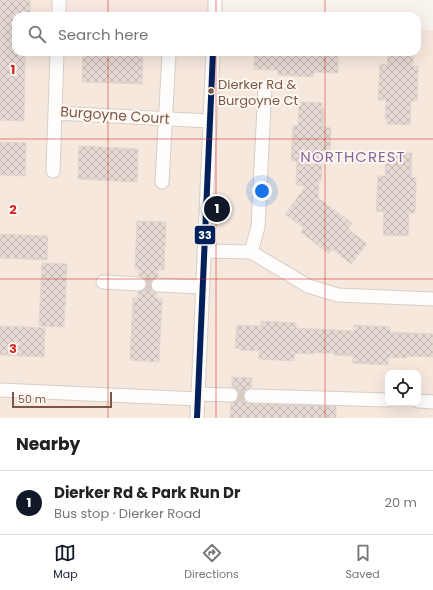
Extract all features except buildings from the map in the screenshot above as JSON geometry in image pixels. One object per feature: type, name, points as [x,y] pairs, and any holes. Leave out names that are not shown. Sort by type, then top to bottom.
[{"type":"street","points":[[59,0],[59,12]]},
{"type":"street","points":[[215,12],[216,0]]},
{"type":"street","name":"Burgoyne Court","points":[[57,56],[55,113],[210,121]]},
{"type":"street","points":[[162,182],[169,56]]},
{"type":"street","points":[[197,418],[213,56]]},
{"type":"street","points":[[251,252],[258,227],[265,87]]},
{"type":"street","points":[[53,171],[55,113]]},
{"type":"street","points":[[204,251],[251,252],[301,282],[322,291],[338,295],[433,299]]},
{"type":"street","points":[[103,282],[139,284]]},
{"type":"street","points":[[158,284],[202,287]]},
{"type":"street","points":[[0,390],[198,397],[231,396]]},
{"type":"street","points":[[251,396],[385,400]]},
{"type":"street","points":[[421,401],[433,402]]},
{"type":"shaded area","points":[[0,0],[67,0],[66,12],[12,12],[12,56],[421,56],[421,30],[433,30],[433,418],[0,418]]},
{"type":"shaded area","points":[[67,0],[214,0],[214,12],[66,12]]},
{"type":"tunnel","points":[[139,284],[158,285]]},
{"type":"tunnel","points":[[231,395],[251,396]]},
{"type":"transit line","name":"33","points":[[197,418],[213,56]]},
{"type":"place","name":"Dierker Rd & Burgoyne Ct","points":[[211,91]]},
{"type":"place","name":"Dierker Rd & Park Run Dr","points":[[217,209]]},
{"type":"district","name":"NORTHCREST","points":[[353,156]]}]
